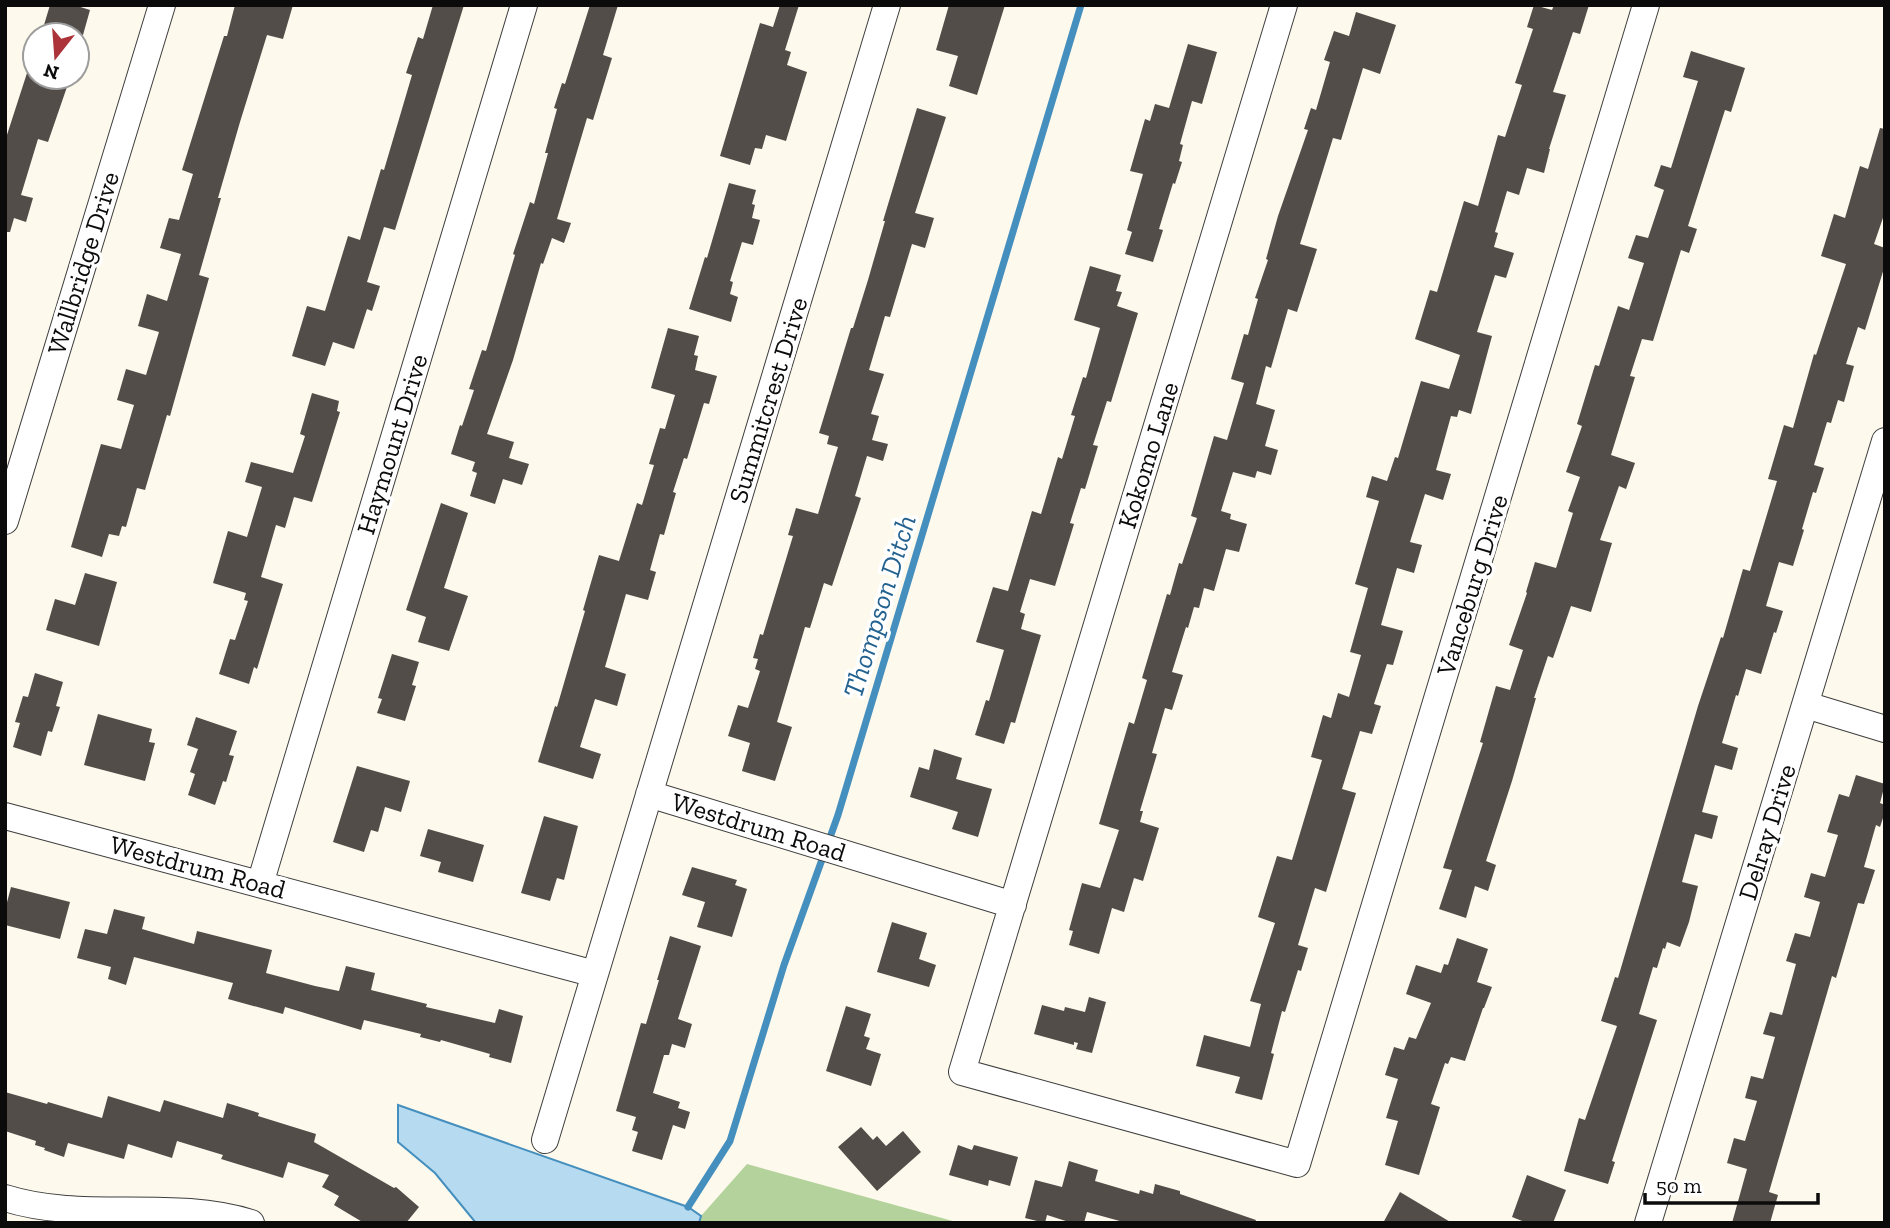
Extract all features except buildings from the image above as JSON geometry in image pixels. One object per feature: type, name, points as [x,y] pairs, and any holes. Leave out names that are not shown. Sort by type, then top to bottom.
[{"type":"street","name":"Wallbridge Drive","points":[[5,521],[162,5]]},
{"type":"street","name":"Haymount Drive","points":[[260,884],[524,5]]},
{"type":"street","name":"Summitcrest Drive","points":[[649,794],[887,5]]},
{"type":"street","name":"Kokomo Lane","points":[[1013,905],[1284,5]]},
{"type":"street","name":"Vanceburg Drive","points":[[1013,905],[962,1072],[1297,1164],[1646,5]]},
{"type":"street","name":"Delray Drive","points":[[1648,1223],[1885,441]]},
{"type":"street","points":[[1806,705],[1885,729]]},
{"type":"street","name":"Westdrum Road","points":[[5,816],[595,974],[649,794],[1013,905]]},
{"type":"street","points":[[545,1140],[595,974]]},
{"type":"street","points":[[5,1198],[40,1207],[198,1212],[250,1223]]},
{"type":"green space","points":[[747,1164],[960,1223],[699,1223],[701,1216]]},
{"type":"water","points":[[398,1105],[688,1207],[701,1216],[699,1223],[476,1223],[435,1173],[398,1142]]},
{"type":"waterway","name":"Thompson Ditch","points":[[828,843],[1081,5]]},
{"type":"waterway","name":"Thompson Ditch","points":[[688,1207],[730,1141],[784,965],[824,854]]}]
